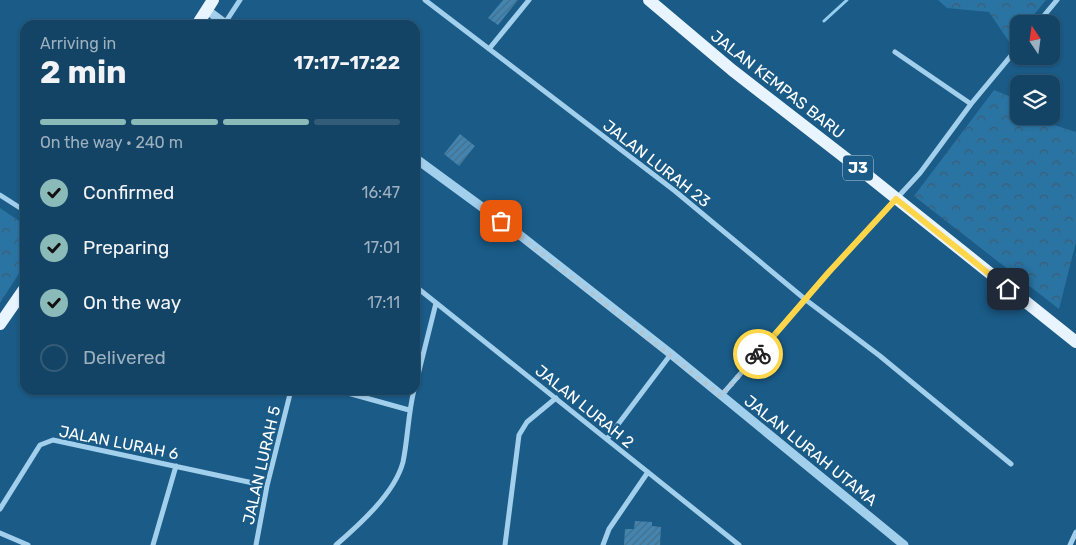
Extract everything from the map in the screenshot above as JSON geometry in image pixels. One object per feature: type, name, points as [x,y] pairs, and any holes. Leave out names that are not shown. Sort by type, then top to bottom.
[{"type":"main road","name":"JALAN KEMPAS BARU","points":[[649,0],[732,70],[1076,342]]},
{"type":"main road","points":[[200,20],[210,5]]},
{"type":"main road","points":[[0,324],[20,295]]},
{"type":"street","points":[[228,20],[240,0]]},
{"type":"street","name":"JALAN LURAH 23","points":[[425,0],[651,173],[806,300],[880,356],[1011,464]]},
{"type":"street","points":[[489,50],[529,0]]},
{"type":"street","points":[[1044,15],[1057,0]]},
{"type":"street","points":[[210,5],[223,20]]},
{"type":"street","points":[[895,52],[971,104]]},
{"type":"street","points":[[721,396],[920,174],[971,104],[1010,57]]},
{"type":"street","name":"JALAN LURAH UTAMA","points":[[420,162],[516,232],[671,354],[904,545]]},
{"type":"street","points":[[0,195],[20,208]]},
{"type":"street","name":"JALAN LURAH 2","points":[[420,290],[739,545]]},
{"type":"street","points":[[420,368],[436,303]]},
{"type":"street","points":[[607,439],[671,354]]},
{"type":"street","name":"JALAN LURAH 5","points":[[256,545],[267,486],[290,395]]},
{"type":"street","points":[[358,395],[409,410]]},
{"type":"street","points":[[336,545],[380,502],[394,481],[402,464],[409,410],[413,395]]},
{"type":"street","points":[[505,545],[519,435],[527,422],[556,398]]},
{"type":"street","name":"JALAN LURAH 6","points":[[0,509],[40,445],[53,440],[267,486]]},
{"type":"street","points":[[153,545],[176,466]]},
{"type":"street","points":[[603,545],[609,529],[648,472]]},
{"type":"street","points":[[1070,545],[1076,532]]},
{"type":"street","points":[[0,533],[28,545]]},
{"type":"green space","points":[[938,0],[1046,0],[1034,15],[1010,15],[1010,43],[989,12],[947,8]]},
{"type":"green space","points":[[994,90],[1010,96],[1010,125],[1054,125],[1076,132],[1076,242],[1059,309],[914,196]]},
{"type":"green space","points":[[0,208],[20,222],[20,272],[0,303]]},
{"type":"building","points":[[503,0],[518,0],[498,25],[488,18]]},
{"type":"building","points":[[460,134],[475,146],[459,166],[444,154]]},
{"type":"building","points":[[635,521],[652,522],[652,526],[661,527],[660,545],[624,545],[625,529],[634,529]]},
{"type":"waterway","points":[[824,21],[847,0]]},
{"type":"way so far","points":[[501,221],[671,354],[721,396],[758,354]]},
{"type":"route","points":[[758,354],[828,273],[896,199],[1008,289]]}]
